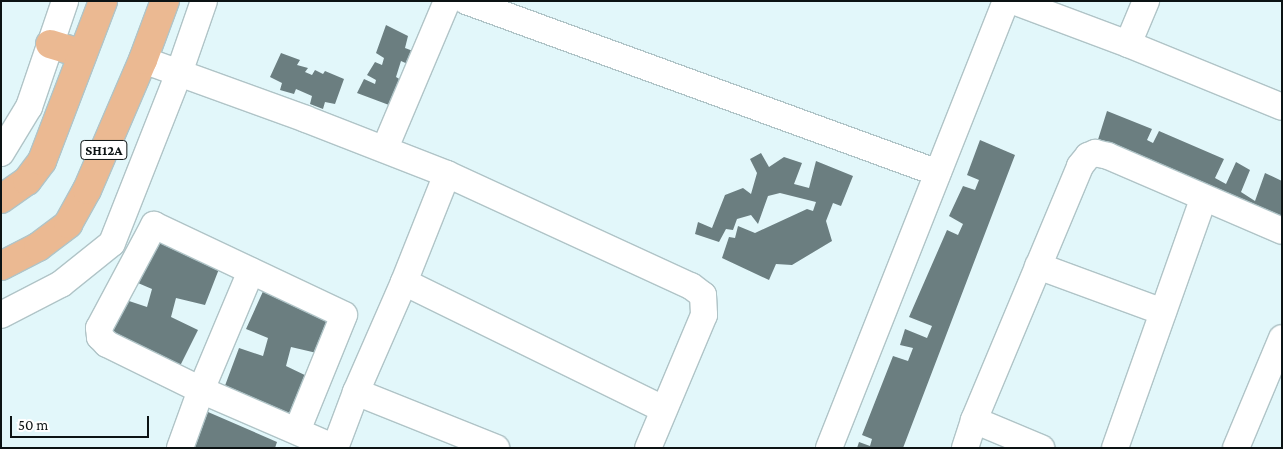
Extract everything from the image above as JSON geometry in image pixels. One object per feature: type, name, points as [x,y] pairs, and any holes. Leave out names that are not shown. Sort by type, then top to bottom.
[{"type":"main road","points":[[1,199],[27,182],[42,161],[102,1]]},
{"type":"main road","name":"SH12A","points":[[1,266],[38,247],[68,224],[87,190],[143,60],[165,1]]},
{"type":"main road","points":[[50,44],[82,54]]},
{"type":"street","points":[[1,154],[29,107],[65,1]]},
{"type":"street","points":[[1,314],[61,284],[112,243],[179,73],[204,1]]},
{"type":"street","points":[[385,148],[448,1]]},
{"type":"street","points":[[466,1],[938,173]]},
{"type":"street","points":[[829,448],[1006,1]]},
{"type":"street","points":[[1014,1],[1128,44],[1282,108]]},
{"type":"street","points":[[1128,44],[1146,1]]},
{"type":"street","points":[[143,60],[385,148],[447,174],[691,286],[703,295],[704,316],[662,410],[648,448]]},
{"type":"street","points":[[965,448],[974,420],[1080,166],[1088,156],[1095,153],[1108,156],[1203,199],[1282,231]]},
{"type":"street","points":[[297,431],[344,315],[154,225],[99,328],[100,337],[107,344],[201,390],[335,448],[356,392],[404,282],[447,174]]},
{"type":"street","points":[[1115,448],[1203,199]]},
{"type":"street","points":[[1038,266],[1163,312]]},
{"type":"street","points":[[180,448],[201,390],[251,271]]},
{"type":"street","points":[[404,282],[662,410]]},
{"type":"street","points":[[1236,448],[1282,338]]},
{"type":"street","points":[[356,392],[496,448]]},
{"type":"street","points":[[974,420],[1041,448]]},
{"type":"building","points":[[386,25],[408,36],[405,48],[413,51],[410,65],[401,61],[396,77],[401,80],[389,105],[357,93],[364,79],[375,84],[376,80],[367,75],[375,62],[382,65],[384,58],[376,53]]},
{"type":"building","points":[[281,53],[300,60],[297,65],[308,68],[305,72],[312,75],[315,70],[323,74],[325,71],[344,79],[335,104],[325,102],[323,109],[310,104],[312,96],[296,89],[294,94],[280,90],[282,83],[270,77]]},
{"type":"building","points":[[1107,111],[1152,129],[1147,140],[1153,143],[1159,131],[1224,159],[1215,178],[1226,184],[1236,162],[1250,170],[1241,192],[1255,201],[1265,173],[1282,181],[1282,220],[1096,146]]},
{"type":"building","points":[[980,140],[1015,155],[903,448],[857,448],[859,442],[870,446],[872,439],[862,435],[893,356],[908,361],[913,348],[900,345],[905,329],[927,338],[932,326],[909,317],[947,230],[958,235],[963,224],[949,216],[963,186],[975,190],[979,180],[967,175]]},
{"type":"building","points":[[761,153],[769,167],[784,157],[802,163],[794,184],[809,188],[816,161],[853,176],[841,206],[833,203],[826,221],[832,241],[792,265],[776,264],[769,280],[722,258],[729,237],[735,238],[738,226],[755,233],[807,209],[813,211],[816,202],[780,193],[768,196],[758,224],[751,215],[737,219],[733,230],[726,229],[719,242],[695,234],[698,222],[712,228],[725,195],[743,188],[751,194],[757,173],[750,159]]},
{"type":"building","points":[[150,238],[219,269],[205,305],[176,298],[171,317],[198,330],[180,366],[108,343],[123,299],[147,307],[152,289],[131,280]]},
{"type":"building","points":[[265,287],[334,318],[321,354],[291,347],[286,366],[313,379],[295,415],[223,391],[239,348],[263,356],[268,338],[246,329]]},
{"type":"building","points":[[208,412],[277,442],[275,448],[191,448]]}]
